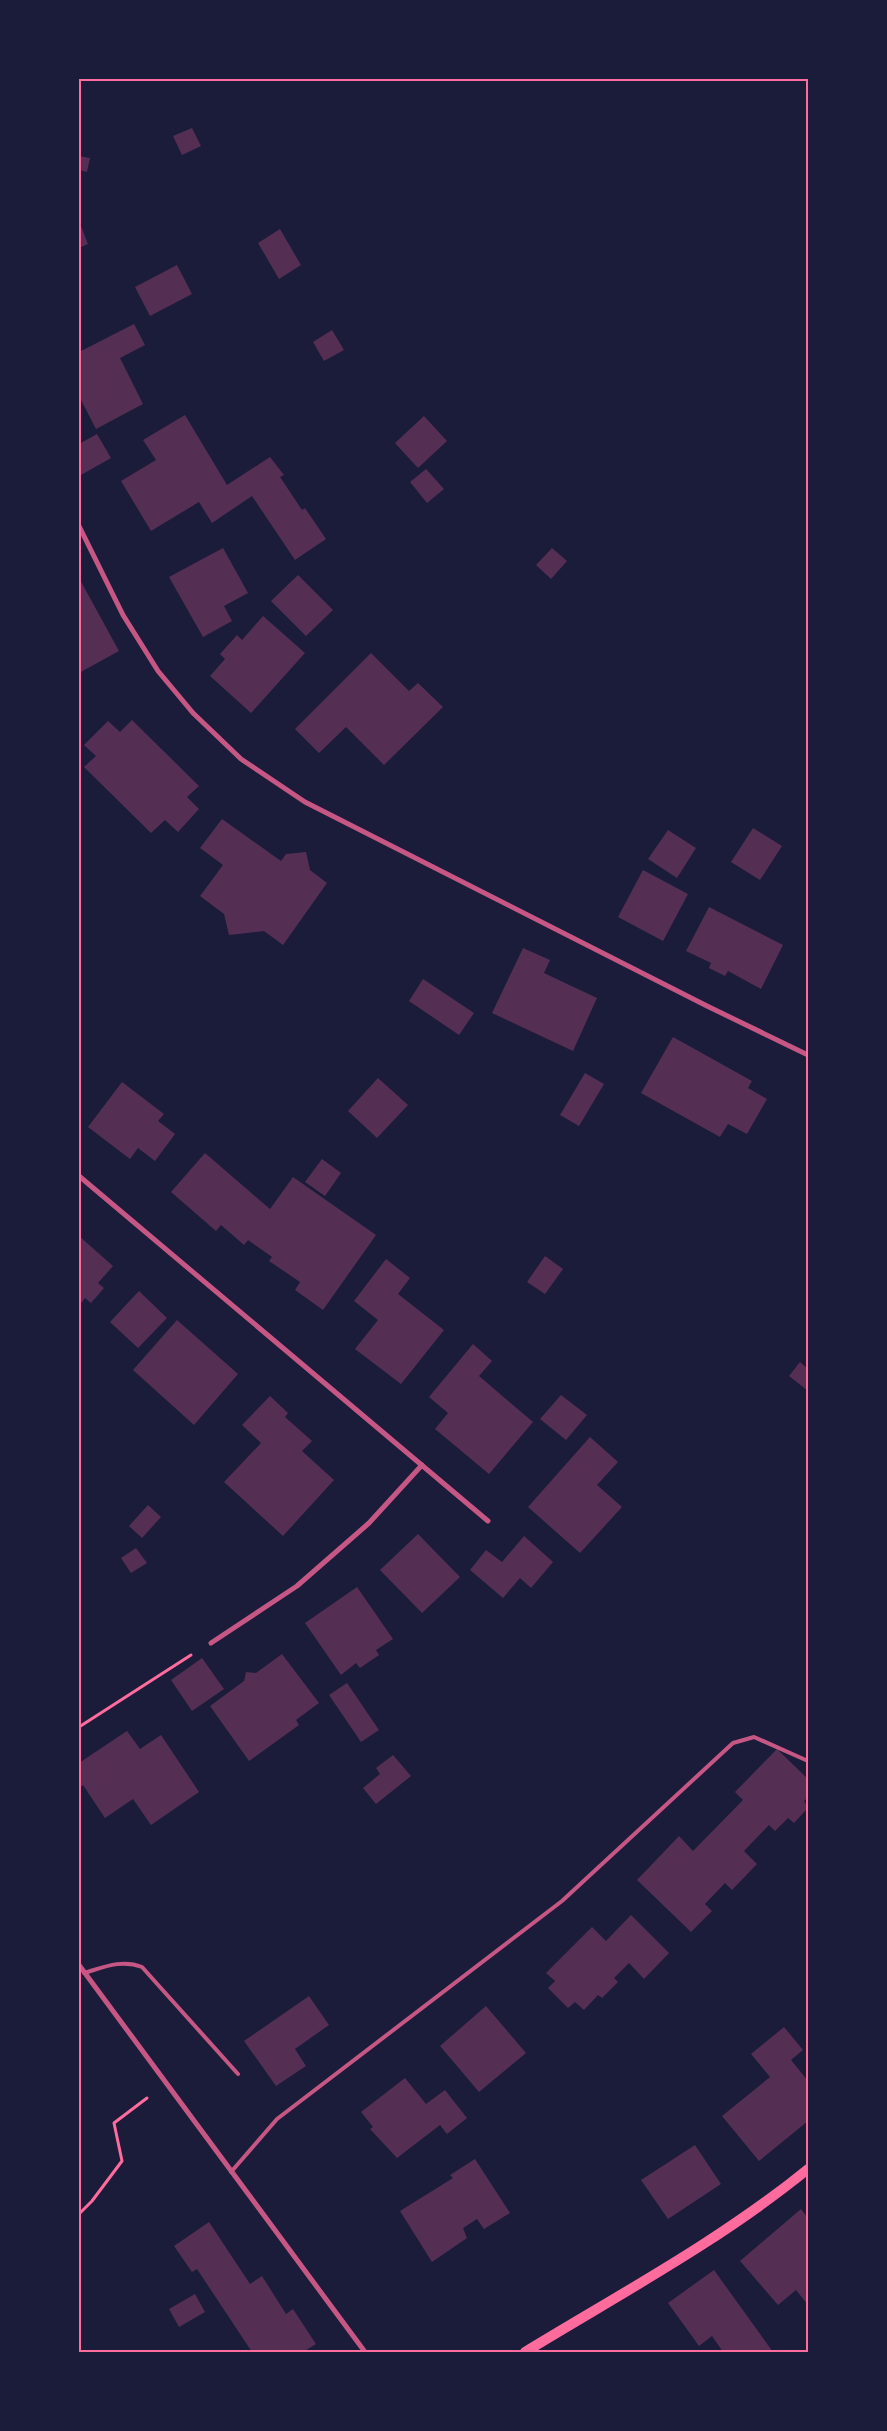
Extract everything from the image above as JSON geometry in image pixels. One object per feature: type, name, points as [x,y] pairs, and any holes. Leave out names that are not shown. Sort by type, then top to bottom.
[{"type":"main road","points":[[526,2352],[692,2250],[777,2195],[808,2169]]},
{"type":"street","points":[[79,526],[123,615],[158,671],[193,713],[241,760],[306,802],[707,1006],[808,1055]]},
{"type":"street","points":[[79,1176],[488,1521]]},
{"type":"street","points":[[211,1642],[297,1586],[368,1523],[422,1465]]},
{"type":"street","points":[[79,1965],[365,2352]]},
{"type":"lane","points":[[231,2172],[278,2119],[562,1901],[733,1743],[754,1738],[808,1761]]},
{"type":"lane","points":[[84,1973],[117,1963],[132,1963],[142,1967],[238,2074]]},
{"type":"path","points":[[79,1727],[211,1642]]},
{"type":"path","points":[[79,2214],[92,2201],[122,2161],[114,2122],[166,2084]]},
{"type":"building","points":[[192,128],[201,146],[182,155],[173,136]]},
{"type":"building","points":[[79,156],[90,158],[87,172],[79,170]]},
{"type":"building","points":[[79,221],[88,244],[79,248]]},
{"type":"building","points":[[280,229],[301,265],[279,279],[258,243]]},
{"type":"building","points":[[177,265],[192,294],[150,316],[135,287]]},
{"type":"building","points":[[134,324],[145,345],[120,358],[143,404],[96,429],[79,396],[79,352]]},
{"type":"building","points":[[332,330],[344,350],[324,361],[313,342]]},
{"type":"building","points":[[185,415],[227,485],[270,457],[284,475],[280,477],[302,510],[305,508],[326,539],[295,560],[252,496],[212,523],[199,502],[151,531],[121,481],[156,460],[143,440]]},
{"type":"building","points":[[424,416],[447,441],[418,468],[395,443]]},
{"type":"building","points":[[97,434],[111,458],[81,475],[79,470],[79,444]]},
{"type":"building","points":[[426,469],[444,489],[427,503],[410,482]]},
{"type":"building","points":[[223,548],[248,593],[224,606],[232,621],[203,637],[169,577]]},
{"type":"building","points":[[552,548],[567,561],[551,579],[536,565]]},
{"type":"building","points":[[298,575],[333,610],[306,636],[271,601]]},
{"type":"building","points":[[79,578],[119,651],[79,673]]},
{"type":"building","points":[[263,616],[305,653],[251,713],[210,676],[225,659],[220,654],[237,635],[242,640]]},
{"type":"building","points":[[371,653],[409,691],[418,683],[443,707],[384,765],[346,727],[319,753],[295,729]]},
{"type":"building","points":[[132,720],[199,786],[187,797],[199,809],[178,832],[165,820],[151,833],[84,767],[96,756],[84,745],[108,721],[120,732]]},
{"type":"building","points":[[222,819],[281,861],[286,854],[306,852],[310,870],[327,883],[283,945],[264,931],[229,935],[224,914],[200,896],[223,865],[200,848]]},
{"type":"building","points":[[753,828],[782,846],[760,880],[731,862]]},
{"type":"building","points":[[668,830],[696,848],[677,878],[648,859]]},
{"type":"building","points":[[643,870],[688,894],[663,941],[618,917]]},
{"type":"building","points":[[709,907],[783,945],[761,989],[728,971],[725,976],[709,968],[711,963],[686,951]]},
{"type":"building","points":[[523,948],[550,960],[544,973],[597,998],[573,1051],[492,1013]]},
{"type":"building","points":[[423,979],[474,1013],[459,1035],[409,1001]]},
{"type":"building","points":[[673,1037],[752,1081],[748,1088],[767,1099],[747,1134],[728,1124],[720,1137],[641,1093]]},
{"type":"building","points":[[585,1073],[604,1084],[579,1126],[560,1115]]},
{"type":"building","points":[[378,1078],[408,1105],[377,1138],[348,1111]]},
{"type":"building","points":[[122,1082],[164,1114],[158,1121],[175,1134],[155,1161],[138,1148],[130,1159],[88,1127]]},
{"type":"building","points":[[205,1153],[270,1209],[293,1177],[376,1235],[323,1310],[295,1290],[300,1282],[269,1261],[272,1257],[248,1240],[244,1245],[221,1225],[216,1231],[171,1192]]},
{"type":"building","points":[[322,1159],[341,1173],[325,1196],[305,1182]]},
{"type":"building","points":[[79,1236],[113,1266],[98,1283],[104,1288],[91,1303],[85,1298],[79,1306]]},
{"type":"building","points":[[545,1256],[563,1269],[545,1294],[527,1282]]},
{"type":"building","points":[[386,1259],[410,1278],[398,1294],[444,1330],[401,1384],[355,1349],[378,1320],[354,1301]]},
{"type":"building","points":[[139,1291],[167,1318],[138,1348],[110,1322]]},
{"type":"building","points":[[177,1320],[238,1374],[194,1425],[133,1370]]},
{"type":"building","points":[[473,1344],[492,1361],[479,1376],[533,1422],[489,1474],[435,1429],[448,1413],[429,1397]]},
{"type":"building","points":[[800,1362],[808,1369],[808,1391],[789,1376]]},
{"type":"building","points":[[561,1395],[587,1415],[566,1440],[540,1419]]},
{"type":"building","points":[[270,1396],[288,1413],[285,1417],[312,1441],[302,1451],[334,1480],[283,1536],[224,1482],[261,1443],[242,1425]]},
{"type":"building","points":[[590,1437],[618,1462],[597,1485],[622,1507],[580,1553],[528,1507]]},
{"type":"building","points":[[148,1505],[161,1517],[142,1538],[129,1526]]},
{"type":"building","points":[[418,1534],[460,1577],[422,1613],[380,1570]]},
{"type":"building","points":[[524,1536],[553,1562],[531,1588],[520,1578],[503,1598],[470,1570],[486,1550],[502,1562]]},
{"type":"building","points":[[136,1548],[147,1563],[131,1573],[121,1558]]},
{"type":"building","points":[[357,1587],[393,1639],[376,1650],[379,1655],[360,1668],[356,1663],[341,1675],[305,1623]]},
{"type":"building","points":[[282,1654],[319,1703],[296,1720],[299,1725],[249,1761],[210,1706],[244,1681],[246,1672],[256,1673]]},
{"type":"building","points":[[202,1658],[224,1689],[192,1711],[171,1680]]},
{"type":"building","points":[[347,1683],[379,1730],[361,1742],[329,1695]]},
{"type":"building","points":[[127,1731],[140,1749],[161,1735],[199,1792],[151,1825],[133,1799],[105,1818],[83,1785],[79,1788],[79,1763]]},
{"type":"building","points":[[777,1749],[808,1779],[808,1797],[804,1801],[808,1808],[794,1823],[788,1818],[775,1831],[769,1825],[744,1851],[757,1864],[732,1890],[725,1883],[705,1904],[712,1911],[691,1932],[637,1880],[679,1836],[693,1851],[743,1800],[735,1792]]},
{"type":"building","points":[[393,1755],[411,1776],[376,1804],[363,1788],[380,1774],[376,1768]]},
{"type":"building","points":[[631,1915],[669,1953],[644,1979],[629,1963],[614,1978],[618,1982],[602,1998],[598,1995],[584,2010],[575,2002],[568,2008],[548,1988],[555,1981],[546,1973],[592,1927],[606,1941]]},
{"type":"building","points":[[309,1996],[329,2025],[295,2049],[306,2066],[276,2086],[244,2041]]},
{"type":"building","points":[[486,2006],[526,2053],[479,2092],[440,2046]]},
{"type":"building","points":[[784,2027],[803,2050],[791,2060],[808,2081],[808,2121],[759,2161],[722,2116],[770,2077],[751,2054]]},
{"type":"building","points":[[405,2078],[426,2104],[445,2090],[467,2118],[447,2134],[440,2125],[397,2158],[370,2129],[373,2127],[361,2112]]},
{"type":"building","points":[[695,2145],[721,2184],[668,2219],[641,2180]]},
{"type":"building","points":[[475,2159],[510,2213],[484,2229],[477,2219],[463,2228],[467,2238],[432,2262],[400,2211],[453,2178],[450,2175]]},
{"type":"building","points":[[801,2209],[808,2218],[808,2305],[796,2290],[778,2305],[740,2261]]},
{"type":"building","points":[[209,2222],[250,2284],[262,2276],[286,2314],[293,2309],[316,2344],[303,2352],[262,2352],[260,2350],[252,2352],[197,2269],[192,2272],[174,2246]]},
{"type":"building","points":[[714,2270],[773,2352],[723,2352],[712,2336],[699,2346],[668,2303]]},
{"type":"building","points":[[195,2294],[205,2312],[179,2327],[169,2309]]}]
